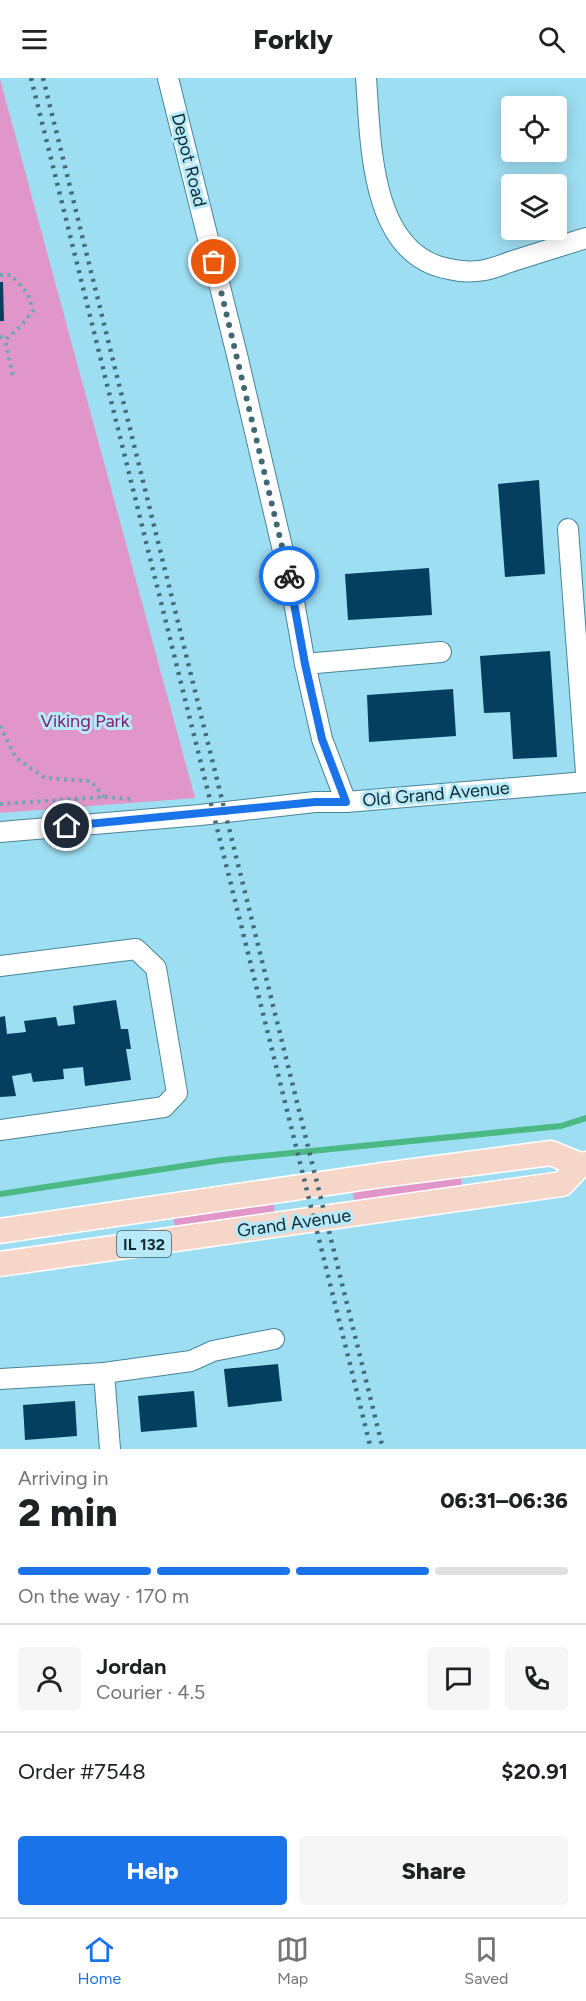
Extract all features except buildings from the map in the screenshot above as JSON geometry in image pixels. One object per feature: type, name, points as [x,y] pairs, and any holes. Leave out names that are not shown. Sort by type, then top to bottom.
[{"type":"main road","name":"Grand Avenue","points":[[0,1231],[382,1175],[551,1153],[583,1164],[562,1184],[0,1264]]},
{"type":"street","name":"Depot Road","points":[[168,78],[291,585],[305,664],[322,739],[346,802]]},
{"type":"street","points":[[366,78],[377,180],[386,214],[393,229],[411,253],[441,268],[462,272],[485,270],[586,238]]},
{"type":"street","points":[[568,529],[586,773]]},
{"type":"street","points":[[305,664],[441,652]]},
{"type":"street","name":"Old Grand Avenue","points":[[0,832],[315,802],[346,802],[586,782]]},
{"type":"street","points":[[0,966],[136,949],[156,968],[177,1093],[164,1107],[0,1130]]},
{"type":"street","points":[[0,1379],[104,1372],[191,1361],[213,1351],[274,1339]]},
{"type":"street","points":[[104,1372],[110,1449]]},
{"type":"path","points":[[0,275],[11,275],[28,294],[33,311],[5,340]]},
{"type":"path","points":[[0,336],[5,340],[13,376]]},
{"type":"path","points":[[0,726],[16,758],[45,778],[91,781],[104,797]]},
{"type":"green space","name":"Viking Park","points":[[0,79],[195,798],[0,813]]},
{"type":"green space","points":[[461,1176],[462,1186],[354,1203],[353,1190]]},
{"type":"green space","points":[[273,1202],[275,1213],[175,1227],[173,1218]]},
{"type":"waterway","points":[[0,1194],[222,1160],[561,1126],[586,1118]]},
{"type":"railway","points":[[31,78],[371,1449]]},
{"type":"railway","points":[[43,78],[383,1449]]},
{"type":"way so far","points":[[214,262],[289,576]]},
{"type":"route","points":[[67,826],[315,802],[346,802],[322,739],[289,576]]}]
